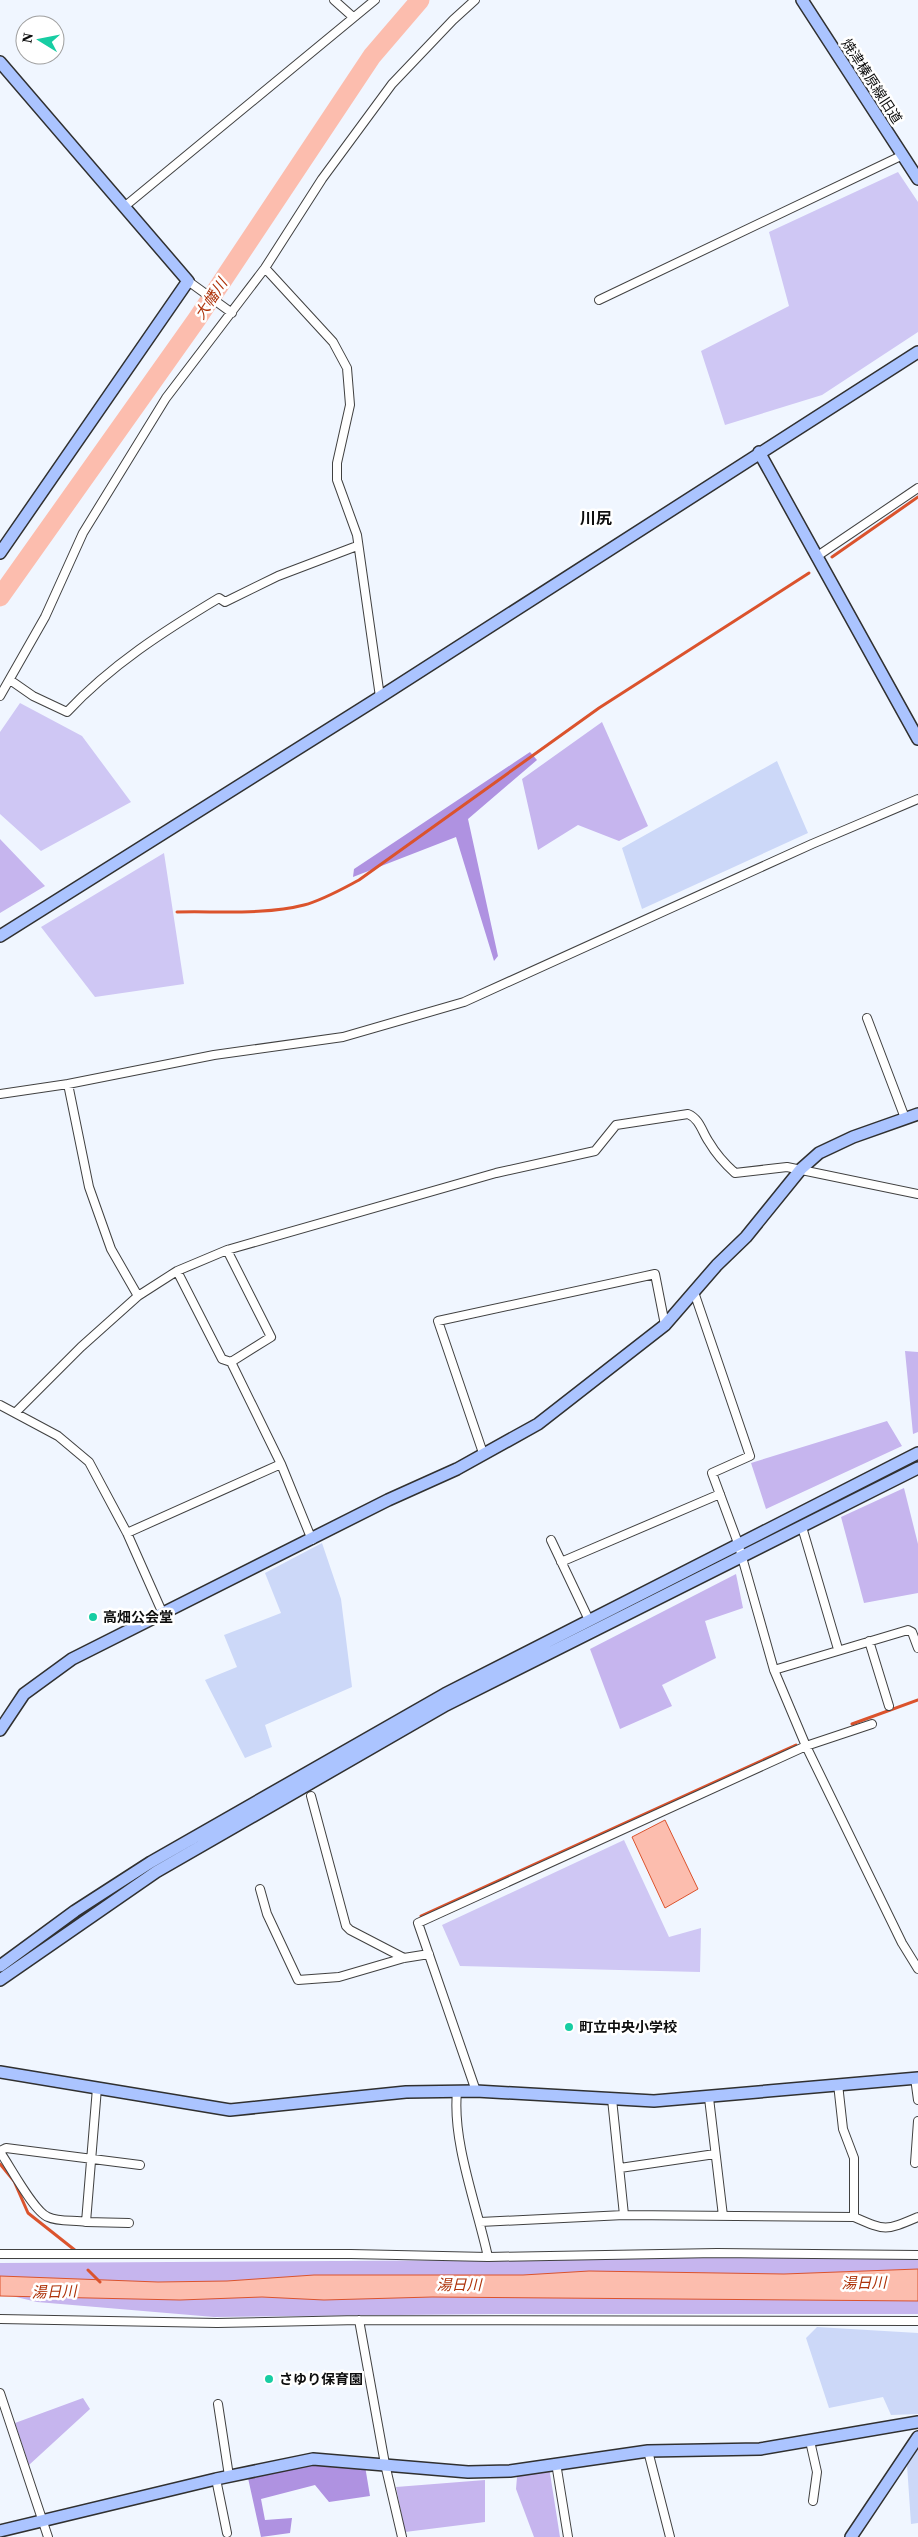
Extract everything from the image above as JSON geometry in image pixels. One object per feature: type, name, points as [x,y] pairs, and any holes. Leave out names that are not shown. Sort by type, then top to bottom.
[{"type":"street","points":[[334,0],[353,17]]},
{"type":"street","points":[[124,207],[375,0]]},
{"type":"street","points":[[0,696],[45,617],[83,533],[166,398],[265,268],[322,179],[392,84],[453,20],[475,0]]},
{"type":"street","name":"焼津榛原線旧道","points":[[802,0],[918,178]]},
{"type":"street","points":[[0,62],[188,281],[232,313]]},
{"type":"street","points":[[599,300],[903,155]]},
{"type":"street","points":[[265,268],[333,342],[347,368],[350,405],[337,463],[337,480],[357,535],[357,546],[380,697]]},
{"type":"street","points":[[0,553],[188,281]]},
{"type":"street","points":[[0,936],[380,697],[759,452],[918,352]]},
{"type":"street","points":[[759,452],[918,739]]},
{"type":"street","points":[[816,557],[918,488]]},
{"type":"street","points":[[10,680],[33,696],[67,712],[92,684],[155,637],[219,598],[225,602],[278,576],[357,546]]},
{"type":"street","points":[[0,1094],[68,1084],[214,1055],[343,1037],[464,1002],[803,848],[918,799]]},
{"type":"street","points":[[867,1018],[905,1118]]},
{"type":"street","points":[[68,1084],[89,1187],[111,1249],[138,1296]]},
{"type":"street","points":[[15,1412],[81,1347],[138,1296],[177,1271],[227,1250],[496,1173],[595,1151],[616,1126],[645,1119],[688,1114],[695,1117],[709,1143],[725,1165],[735,1173],[787,1167],[918,1194]]},
{"type":"street","points":[[0,1730],[24,1694],[56,1669],[456,1468],[538,1424],[665,1325],[717,1265],[746,1237],[801,1169],[819,1154],[845,1141],[918,1114]]},
{"type":"street","points":[[227,1250],[271,1336],[231,1362]]},
{"type":"street","points":[[177,1271],[222,1359],[231,1362],[280,1464],[312,1540]]},
{"type":"street","points":[[483,1452],[438,1321],[655,1274],[665,1325]]},
{"type":"street","points":[[694,1292],[750,1456],[712,1473],[738,1543],[774,1670],[806,1746],[902,1943],[918,1969]]},
{"type":"street","points":[[0,1405],[58,1436],[88,1462],[127,1534],[163,1614]]},
{"type":"street","points":[[0,1966],[75,1911],[151,1862],[444,1694],[918,1453]]},
{"type":"street","points":[[127,1534],[280,1464]]},
{"type":"street","points":[[0,1980],[156,1872],[446,1705],[918,1468]]},
{"type":"street","points":[[561,1562],[720,1494]]},
{"type":"street","points":[[802,1527],[838,1650]]},
{"type":"street","points":[[551,1540],[589,1620]]},
{"type":"street","points":[[774,1670],[908,1630],[912,1632],[918,1648]]},
{"type":"street","points":[[870,1641],[889,1706]]},
{"type":"street","points":[[476,2092],[418,1923],[806,1746],[872,1724]]},
{"type":"street","points":[[311,1796],[346,1926],[350,1930],[404,1958]]},
{"type":"street","points":[[260,1889],[267,1914],[298,1980],[339,1977],[404,1958],[429,1954]]},
{"type":"street","points":[[0,2072],[230,2110],[406,2092],[476,2092],[654,2101],[709,2098],[838,2084],[916,2078],[918,2100]]},
{"type":"street","points":[[838,2084],[843,2128],[854,2158],[854,2217]]},
{"type":"street","points":[[86,2222],[97,2088]]},
{"type":"street","points":[[457,2092],[455,2110],[462,2149],[488,2257]]},
{"type":"street","points":[[612,2098],[624,2215]]},
{"type":"street","points":[[709,2098],[723,2216]]},
{"type":"street","points":[[915,2163],[918,2122]]},
{"type":"street","points":[[129,2223],[86,2222],[47,2217],[28,2199],[18,2177],[0,2152],[6,2148],[140,2165]]},
{"type":"street","points":[[620,2168],[715,2154]]},
{"type":"street","points":[[480,2222],[624,2215],[854,2217],[882,2230],[892,2228],[918,2217]]},
{"type":"street","points":[[0,2254],[351,2254],[488,2257],[717,2253],[918,2255]]},
{"type":"street","points":[[0,2319],[217,2323],[358,2320],[918,2320]]},
{"type":"street","points":[[358,2320],[384,2464],[402,2536],[393,2537]]},
{"type":"street","points":[[0,2393],[48,2537]]},
{"type":"street","points":[[218,2404],[229,2476]]},
{"type":"street","points":[[0,2530],[229,2476],[313,2459],[468,2472],[510,2470],[648,2451],[760,2449],[918,2422]]},
{"type":"street","points":[[851,2537],[918,2437]]},
{"type":"street","points":[[810,2441],[817,2472],[813,2501]]},
{"type":"street","points":[[648,2451],[670,2537]]},
{"type":"street","points":[[556,2463],[568,2537]]},
{"type":"street","points":[[216,2479],[227,2533]]},
{"type":"shaded area","points":[[898,172],[918,202],[918,332],[822,395],[725,425],[701,351],[789,306],[769,232]]},
{"type":"shaded area","points":[[20,703],[82,736],[131,802],[41,851],[0,814],[0,732]]},
{"type":"shaded area","points":[[602,722],[648,826],[619,841],[578,825],[538,850],[522,779]]},
{"type":"shaded area","points":[[530,752],[537,760],[468,819],[498,956],[494,961],[456,837],[353,877],[354,869]]},
{"type":"shaded area","points":[[777,761],[808,833],[642,909],[622,848]]},
{"type":"shaded area","points":[[0,839],[45,886],[0,913]]},
{"type":"shaded area","points":[[164,853],[184,984],[95,997],[41,927]]},
{"type":"shaded area","points":[[905,1351],[918,1352],[918,1432],[913,1434]]},
{"type":"shaded area","points":[[887,1421],[902,1446],[766,1509],[751,1463]]},
{"type":"shaded area","points":[[904,1488],[918,1544],[918,1593],[864,1603],[841,1517]]},
{"type":"shaded area","points":[[322,1543],[341,1599],[352,1687],[265,1725],[272,1747],[245,1758],[205,1680],[237,1667],[224,1635],[281,1613],[265,1573]]},
{"type":"shaded area","points":[[736,1574],[743,1608],[705,1621],[716,1658],[662,1685],[672,1706],[620,1729],[590,1649]]},
{"type":"shaded area","points":[[624,1840],[669,1937],[701,1928],[700,1972],[460,1966],[442,1925]]},
{"type":"shaded area","points":[[717,2253],[918,2258],[918,2314],[496,2314],[214,2317],[37,2302],[12,2296],[0,2296],[0,2263],[497,2260]]},
{"type":"shaded area","points":[[817,2327],[918,2333],[918,2414],[891,2415],[883,2397],[829,2408],[806,2338]]},
{"type":"shaded area","points":[[83,2398],[90,2409],[29,2465],[15,2423]]},
{"type":"shaded area","points":[[918,2449],[918,2523],[911,2524],[907,2465],[915,2450]]},
{"type":"shaded area","points":[[317,2464],[365,2466],[370,2496],[329,2502],[315,2485],[261,2499],[265,2520],[292,2518],[290,2533],[261,2537],[248,2478],[292,2466]]},
{"type":"shaded area","points":[[549,2467],[560,2537],[534,2537],[516,2489],[517,2477]]},
{"type":"shaded area","points":[[485,2480],[485,2522],[405,2532],[396,2487]]},
{"type":"water","points":[[665,1820],[698,1889],[665,1908],[632,1837]]},
{"type":"water","name":"湯日川","points":[[918,2269],[918,2301],[432,2297],[324,2300],[262,2297],[180,2300],[0,2296],[0,2276],[158,2282],[227,2281],[314,2275],[523,2275],[589,2271],[784,2274]]},
{"type":"waterway","name":"大幡川","points":[[0,597],[197,319],[372,56],[420,0]]},
{"type":"waterway","points":[[832,557],[918,497]]},
{"type":"waterway","points":[[177,912],[241,912],[289,908],[318,900],[359,880],[599,708],[809,573]]},
{"type":"waterway","points":[[852,1724],[918,1700]]},
{"type":"waterway","points":[[421,1916],[796,1745]]},
{"type":"waterway","points":[[0,2164],[14,2181],[28,2213],[76,2251]]},
{"type":"waterway","points":[[88,2270],[100,2282]]},
{"type":"place","name":"高畑公会堂","points":[[93,1617]]},
{"type":"place","name":"町立中央小学校","points":[[569,2027]]},
{"type":"place","name":"さゆり保育園","points":[[269,2379]]},
{"type":"district","name":"川尻","points":[[596,518]]}]
